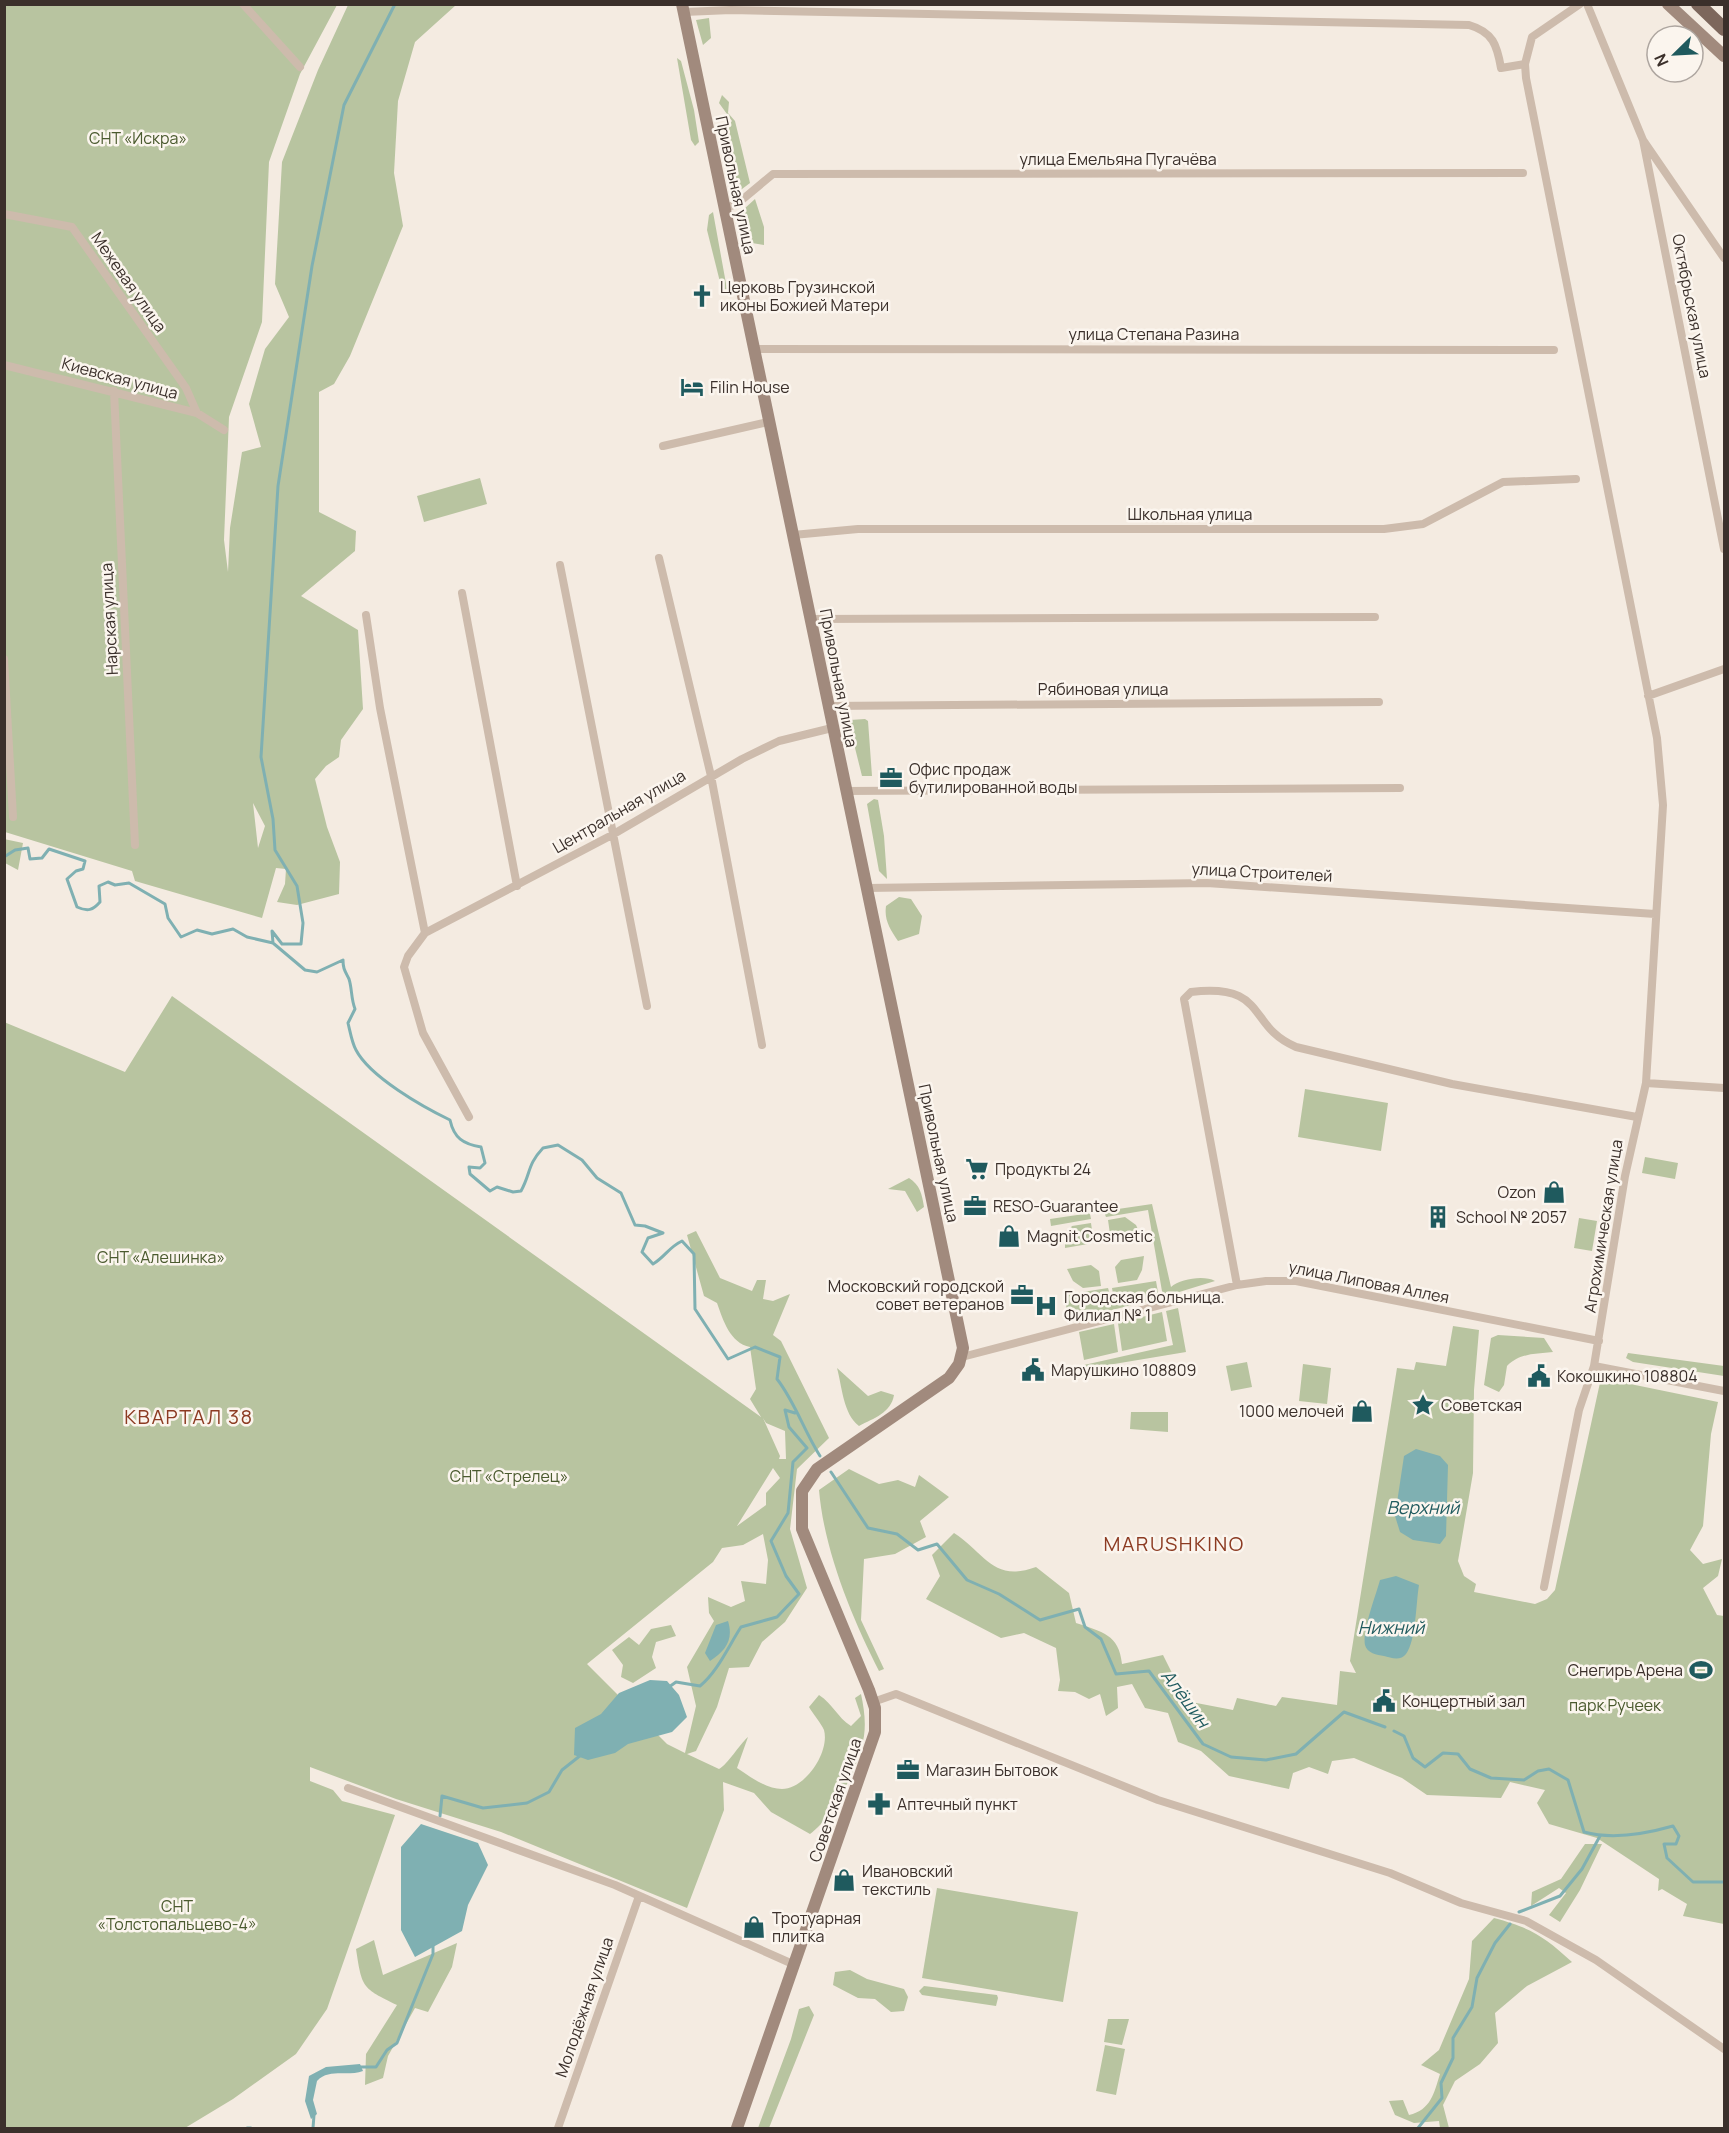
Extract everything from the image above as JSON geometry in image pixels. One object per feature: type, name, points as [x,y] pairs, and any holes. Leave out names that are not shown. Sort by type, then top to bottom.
[{"type":"main road","points":[[1698,4],[1725,29]]},
{"type":"street","points":[[243,4],[300,67]]},
{"type":"street","points":[[683,8],[1457,24],[1480,28],[1488,32],[1496,44],[1501,68],[1525,64],[1532,37],[1580,4]]},
{"type":"street","name":"Октябрьская улица","points":[[1587,4],[1643,140],[1725,549]]},
{"type":"street","points":[[1668,4],[1725,56]]},
{"type":"street","name":"Привольная улица","points":[[683,8],[827,706],[963,1343],[962,1358]]},
{"type":"street","name":"Агрохимическая улица","points":[[1525,64],[1566,289],[1657,738],[1663,805],[1646,1083],[1637,1117],[1594,1366],[1579,1410],[1544,1587]]},
{"type":"street","name":"Октябрьская улица","points":[[1643,140],[1725,258]]},
{"type":"street","name":"улица Емельяна Пугачёва","points":[[725,208],[737,204],[773,174],[1523,173]]},
{"type":"street","name":"Межевая улица","points":[[4,214],[72,228],[186,388],[196,413]]},
{"type":"street","name":"улица Степана Разина","points":[[753,349],[1554,350]]},
{"type":"street","name":"Киевская улица","points":[[4,365],[196,413],[224,430]]},
{"type":"street","name":"Нарская улица","points":[[114,391],[135,845]]},
{"type":"street","points":[[663,446],[768,422]]},
{"type":"street","name":"Школьная улица","points":[[793,536],[858,529],[1384,529],[1423,524],[1503,483],[1576,479]]},
{"type":"street","points":[[659,558],[711,776],[762,1045]]},
{"type":"street","points":[[560,565],[646,1006]]},
{"type":"street","points":[[462,593],[517,885]]},
{"type":"street","points":[[366,615],[380,708],[425,933],[408,956],[404,967],[423,1033],[469,1117]]},
{"type":"street","points":[[810,619],[1375,617]]},
{"type":"street","points":[[4,659],[13,817]]},
{"type":"street","points":[[1648,696],[1725,669]]},
{"type":"street","name":"Рябиновая улица","points":[[827,706],[1380,702]]},
{"type":"street","name":"Центральная улица","points":[[425,933],[612,835],[711,776],[779,741],[832,728]]},
{"type":"street","points":[[845,790],[1400,788]]},
{"type":"street","name":"улица Строителей","points":[[867,888],[1208,883],[1655,914]]},
{"type":"street","points":[[1237,1285],[1184,999],[1191,992],[1227,992],[1244,997],[1261,1014],[1275,1035],[1296,1047],[1452,1084],[1637,1117]]},
{"type":"street","points":[[1646,1083],[1725,1088]]},
{"type":"street","name":"улица Липовая Аллея","points":[[962,1358],[1237,1285],[1266,1281],[1296,1281],[1599,1341]]},
{"type":"street","name":"Советская улица","points":[[737,2128],[873,1743],[876,1720],[873,1702],[803,1532],[800,1509],[806,1482],[817,1469],[836,1455],[941,1385],[953,1374],[962,1358]]},
{"type":"street","points":[[1594,1366],[1725,1391]]},
{"type":"street","points":[[873,1702],[896,1694],[1158,1800],[1390,1874],[1461,1903],[1526,1921],[1596,1960],[1725,2049]]},
{"type":"street","points":[[348,1788],[639,1896],[795,1965]]},
{"type":"street","name":"Молодёжная улица","points":[[558,2128],[639,1896]]},
{"type":"green space","name":"СНТ «Искра»","points":[[4,5],[337,5],[300,74],[269,162],[262,322],[229,417],[224,540],[228,572],[230,528],[242,452],[261,447],[249,404],[265,349],[289,317],[275,284],[282,162],[318,70],[348,5],[456,5],[415,42],[398,101],[394,173],[403,226],[350,356],[334,384],[319,392],[319,512],[356,531],[355,551],[301,596],[358,630],[363,709],[341,740],[339,757],[326,766],[315,779],[327,827],[340,862],[339,894],[297,905],[277,902],[285,884],[286,869],[276,868],[262,918],[135,881],[132,871],[5,832]],"holes":[[[253,803],[265,826],[258,848]]]},
{"type":"green space","points":[[709,18],[711,38],[703,45],[696,20]]},
{"type":"green space","points":[[677,58],[681,61],[694,110],[699,142],[695,146],[691,140]]},
{"type":"green space","points":[[722,95],[729,102],[728,113],[735,121],[750,183],[738,192],[725,129],[732,121],[719,103]]},
{"type":"green space","points":[[755,199],[764,227],[764,245],[752,243],[744,209]]},
{"type":"green space","points":[[713,212],[727,289],[722,290],[707,230],[709,215]]},
{"type":"green space","points":[[480,478],[487,504],[424,522],[417,496]]},
{"type":"green space","points":[[865,719],[868,721],[872,776],[862,776],[850,728],[850,720]]},
{"type":"green space","points":[[874,799],[878,800],[884,836],[887,879],[879,871],[867,804]]},
{"type":"green space","points":[[4,839],[23,843],[18,870],[5,863]]},
{"type":"green space","points":[[899,897],[911,899],[922,916],[919,934],[898,941],[888,924],[886,906]]},
{"type":"green space","points":[[172,996],[761,1417],[750,1399],[756,1389],[750,1347],[743,1345],[732,1336],[717,1303],[704,1296],[687,1235],[696,1231],[720,1278],[752,1291],[757,1280],[766,1280],[763,1299],[773,1301],[790,1294],[773,1335],[781,1341],[829,1438],[797,1469],[790,1529],[807,1588],[785,1622],[762,1642],[749,1667],[729,1668],[717,1707],[696,1751],[687,1754],[719,1769],[748,1737],[737,1768],[770,1787],[782,1789],[791,1787],[799,1783],[814,1768],[823,1748],[824,1730],[809,1707],[819,1695],[851,1726],[861,1716],[855,1698],[861,1694],[864,1736],[857,1761],[844,1789],[828,1816],[810,1834],[771,1812],[754,1793],[723,1782],[724,1810],[687,1908],[501,1832],[396,1799],[310,1767],[310,1781],[333,1790],[342,1801],[395,1815],[327,2009],[296,2054],[233,2099],[185,2128],[5,2128],[4,1022],[125,1072]],"holes":[[[763,1418],[766,1423],[785,1431],[786,1459],[779,1459],[780,1456]],[[773,1468],[780,1478],[766,1493],[766,1505],[737,1526]],[[763,1534],[768,1560],[766,1584],[741,1581],[745,1601],[731,1607],[708,1597],[709,1613],[714,1621],[687,1667],[696,1706],[685,1753],[667,1744],[587,1664],[713,1562],[722,1548],[743,1545]]]},
{"type":"green space","points":[[1305,1089],[1388,1103],[1381,1151],[1298,1137]]},
{"type":"green space","points":[[1645,1157],[1678,1163],[1675,1179],[1642,1173]]},
{"type":"green space","points":[[909,1178],[920,1190],[922,1198],[924,1207],[917,1212],[905,1191],[888,1189]]},
{"type":"green space","points":[[1152,1204],[1171,1287],[1192,1279],[1205,1278],[1215,1281],[1163,1297],[1148,1210],[1106,1217],[1104,1212],[1090,1214],[1091,1219],[1051,1226],[1050,1219]]},
{"type":"green space","points":[[1125,1217],[1136,1225],[1141,1236],[1118,1240],[1110,1234],[1108,1220]]},
{"type":"green space","points":[[1579,1218],[1597,1221],[1592,1251],[1574,1248]]},
{"type":"green space","points":[[1091,1223],[1093,1237],[1088,1244],[1065,1248],[1065,1235],[1072,1226]]},
{"type":"green space","points":[[1144,1256],[1142,1270],[1137,1280],[1118,1283],[1115,1267],[1121,1260]]},
{"type":"green space","points":[[1091,1265],[1099,1271],[1101,1286],[1083,1288],[1073,1281],[1067,1269]]},
{"type":"green space","points":[[1156,1281],[1159,1298],[1069,1321],[1064,1295],[1108,1288],[1110,1295],[1113,1294],[1112,1288]]},
{"type":"green space","points":[[1178,1308],[1186,1352],[1084,1369],[1084,1365],[1173,1345],[1166,1311]]},
{"type":"green space","points":[[1162,1312],[1167,1341],[1122,1351],[1118,1323]]},
{"type":"green space","points":[[1114,1324],[1118,1352],[1084,1360],[1079,1332]]},
{"type":"green space","name":"парк Ручеек","points":[[1453,1326],[1479,1330],[1474,1390],[1473,1473],[1458,1561],[1464,1576],[1476,1584],[1474,1592],[1535,1604],[1547,1599],[1555,1590],[1601,1378],[1718,1402],[1711,1434],[1703,1526],[1690,1550],[1703,1564],[1722,1559],[1718,1576],[1703,1588],[1717,1615],[1724,1616],[1724,1924],[1683,1916],[1687,1904],[1662,1889],[1658,1891],[1659,1879],[1597,1838],[1549,1824],[1537,1803],[1545,1790],[1510,1782],[1501,1798],[1427,1795],[1402,1778],[1354,1758],[1332,1761],[1328,1774],[1309,1767],[1293,1773],[1289,1789],[1229,1776],[1201,1751],[1178,1742],[1168,1713],[1145,1708],[1132,1684],[1117,1687],[1118,1708],[1106,1716],[1100,1694],[1089,1699],[1075,1692],[1058,1691],[1060,1680],[1056,1648],[1024,1633],[1001,1638],[926,1599],[940,1576],[932,1555],[954,1533],[999,1569],[1021,1571],[1036,1567],[1069,1593],[1076,1623],[1101,1632],[1113,1640],[1122,1664],[1163,1655],[1186,1701],[1233,1710],[1237,1698],[1276,1706],[1282,1697],[1337,1705],[1340,1671],[1356,1673],[1350,1661],[1397,1368],[1414,1370],[1416,1362],[1446,1366]]},
{"type":"green space","points":[[1498,1335],[1544,1338],[1553,1352],[1528,1355],[1512,1362],[1507,1366],[1504,1385],[1499,1392],[1484,1385],[1491,1338]]},
{"type":"green space","points":[[1628,1353],[1724,1366],[1724,1376],[1633,1362],[1626,1358]]},
{"type":"green space","points":[[1247,1362],[1252,1387],[1231,1391],[1226,1366]]},
{"type":"green space","points":[[1303,1364],[1331,1368],[1327,1404],[1299,1401]]},
{"type":"green space","points":[[837,1368],[868,1396],[881,1391],[894,1395],[886,1411],[859,1426],[846,1407]]},
{"type":"green space","points":[[1131,1412],[1168,1412],[1168,1432],[1130,1429]]},
{"type":"green space","points":[[849,1469],[879,1484],[898,1480],[915,1487],[919,1475],[949,1497],[920,1521],[926,1537],[895,1554],[864,1559],[861,1620],[884,1669],[879,1671],[849,1606],[833,1560],[822,1513],[819,1490]]},
{"type":"green space","points":[[671,1625],[676,1636],[656,1642],[652,1657],[656,1668],[633,1683],[621,1677],[623,1665],[612,1650],[629,1637],[639,1645],[651,1629]]},
{"type":"green space","points":[[1585,1844],[1602,1844],[1580,1890],[1560,1922],[1549,1915],[1566,1893],[1559,1888],[1531,1906],[1532,1892],[1561,1879]]},
{"type":"green space","points":[[937,1888],[1078,1912],[1063,2002],[922,1978]]},
{"type":"green space","points":[[1494,1918],[1518,1925],[1536,1934],[1572,1962],[1527,1986],[1495,2013],[1498,2043],[1480,2064],[1455,2081],[1443,2105],[1449,2128],[1440,2128],[1439,2121],[1414,2123],[1395,2115],[1389,2101],[1403,2100],[1409,2115],[1422,2109],[1430,2100],[1440,2074],[1421,2065],[1439,2050],[1469,1979],[1472,1941]]},
{"type":"green space","points":[[374,1940],[383,1975],[457,1943],[452,1967],[428,2012],[415,2008],[388,2056],[383,2078],[365,2085],[366,2054],[397,2005],[370,1990],[362,1979],[356,1949]]},
{"type":"green space","points":[[850,1970],[867,1979],[904,1989],[908,1997],[904,2011],[891,2012],[875,1999],[858,1998],[833,1985],[835,1972]]},
{"type":"green space","points":[[924,1986],[997,1995],[998,1998],[996,2006],[922,1995],[919,1991]]},
{"type":"green space","points":[[809,2006],[814,2015],[769,2128],[758,2128],[791,2039],[799,2009]]},
{"type":"green space","points":[[1108,2019],[1129,2019],[1122,2045],[1104,2042]]},
{"type":"green space","points":[[1105,2045],[1125,2049],[1116,2095],[1096,2091]]},
{"type":"water","name":"Верхний","points":[[1416,1449],[1440,1456],[1448,1465],[1446,1536],[1440,1544],[1413,1540],[1400,1532],[1395,1516],[1404,1456]]},
{"type":"water","name":"Нижний","points":[[1396,1576],[1419,1585],[1412,1640],[1406,1654],[1401,1658],[1378,1655],[1370,1652],[1365,1645],[1367,1622],[1380,1580]]},
{"type":"water","points":[[728,1621],[730,1634],[727,1644],[710,1661],[705,1653],[716,1625]]},
{"type":"water","points":[[650,1680],[667,1681],[679,1695],[687,1717],[672,1732],[628,1744],[615,1753],[588,1760],[574,1755],[575,1728],[601,1714],[619,1693]]},
{"type":"water","points":[[421,1824],[478,1843],[488,1865],[468,1905],[462,1931],[415,1957],[401,1930],[401,1847]]},
{"type":"water","points":[[360,2064],[363,2071],[327,2075],[317,2081],[313,2100],[317,2114],[311,2119],[305,2101],[309,2076],[326,2067]]},
{"type":"waterway","points":[[273,943],[272,931],[282,944],[301,944],[303,923],[297,886],[275,850],[273,819],[261,757],[278,486],[312,266],[344,105],[395,4]]},
{"type":"waterway","points":[[4,857],[15,850],[28,848],[30,859],[42,858],[49,849],[85,861],[83,869],[76,871],[67,879],[77,907],[81,909],[90,909],[100,902],[99,886],[108,882],[115,885],[129,883],[165,904],[168,918],[181,937],[197,930],[212,934],[233,929],[247,937],[273,943],[305,970],[317,972],[343,960],[355,1009],[348,1023],[356,1050],[385,1081],[450,1120],[460,1139],[481,1147],[485,1163],[480,1168],[469,1167],[470,1174],[490,1191],[497,1187],[513,1192],[521,1191],[532,1164],[543,1148],[558,1145],[582,1160],[597,1178],[621,1193],[635,1225],[663,1233],[648,1238],[642,1252],[653,1264],[682,1241],[694,1254],[695,1309],[728,1359],[755,1347],[780,1357],[777,1379],[820,1456]]},
{"type":"waterway","points":[[669,1687],[676,1682],[700,1686],[717,1666],[741,1627],[777,1617],[799,1594],[786,1576],[771,1541],[788,1513],[793,1462],[807,1448],[789,1427],[785,1410],[795,1413]]},
{"type":"waterway","name":"Алёшин","points":[[831,1472],[868,1528],[897,1534],[918,1550],[937,1544],[967,1580],[999,1594],[1040,1620],[1079,1609],[1085,1627],[1101,1639],[1116,1674],[1149,1671],[1203,1744],[1231,1757],[1266,1760],[1296,1754],[1344,1712],[1385,1727]]},
{"type":"waterway","name":"Алёшин","points":[[1394,1731],[1404,1736],[1413,1758],[1425,1767],[1443,1753],[1458,1754],[1470,1769],[1491,1778],[1524,1780],[1538,1771],[1549,1769],[1568,1780],[1584,1832],[1606,1836],[1629,1835],[1673,1826],[1679,1836],[1676,1844],[1664,1844],[1667,1858],[1693,1882],[1724,1882]]},
{"type":"waterway","points":[[440,1816],[442,1796],[483,1808],[527,1803],[549,1792],[562,1770],[581,1755]]},
{"type":"waterway","points":[[1519,1912],[1560,1896],[1582,1869],[1600,1836]]},
{"type":"waterway","points":[[1418,2128],[1442,2098],[1441,2083],[1453,2058],[1453,2038],[1472,2007],[1477,1978],[1495,1943],[1510,1924]]},
{"type":"waterway","points":[[358,2067],[376,2067],[387,2050],[397,2043],[433,1954],[433,1945]]},
{"type":"waterway","points":[[313,2128],[314,2115]]},
{"type":"place","name":"Церковь Грузинской иконы Божией Матери","points":[[702,296]]},
{"type":"place","name":"Filin House","points":[[692,387]]},
{"type":"place","name":"Офис продаж бутилированной воды","points":[[891,778]]},
{"type":"place","name":"Продукты 24","points":[[977,1169]]},
{"type":"place","name":"Ozon","points":[[1554,1192]]},
{"type":"place","name":"RESO-Guarantee","points":[[975,1206]]},
{"type":"place","name":"School № 2057","points":[[1438,1217]]},
{"type":"place","name":"Magnit Cosmetic","points":[[1009,1236]]},
{"type":"place","name":"Московский городской совет ветеранов","points":[[1022,1295]]},
{"type":"place","name":"Городская больница. Филиал № 1","points":[[1046,1306]]},
{"type":"place","name":"Марушкино 108809","points":[[1033,1370]]},
{"type":"place","name":"Кокошкино 108804","points":[[1539,1376]]},
{"type":"place","name":"Советская","points":[[1423,1405]]},
{"type":"place","name":"1000 мелочей","points":[[1362,1411]]},
{"type":"place","name":"Снегирь Арена","points":[[1701,1670]]},
{"type":"place","name":"Концертный зал","points":[[1384,1701]]},
{"type":"place","name":"Магазин Бытовок","points":[[908,1770]]},
{"type":"place","name":"Аптечный пункт","points":[[879,1804]]},
{"type":"place","name":"Ивановский текстиль","points":[[844,1880]]},
{"type":"place","name":"Тротуарная плитка","points":[[754,1927]]},
{"type":"district","name":"КВАРТАЛ 38","points":[[189,1416]]},
{"type":"district","name":"MARUSHKINO","points":[[1174,1543]]},
{"type":"park label","name":"СНТ «Алешинка»","points":[[161,1257]]},
{"type":"park label","name":"СНТ «Стрелец»","points":[[509,1476]]},
{"type":"park label","name":"СНТ «Толстопальцево-4»","points":[[177,1915]]}]
